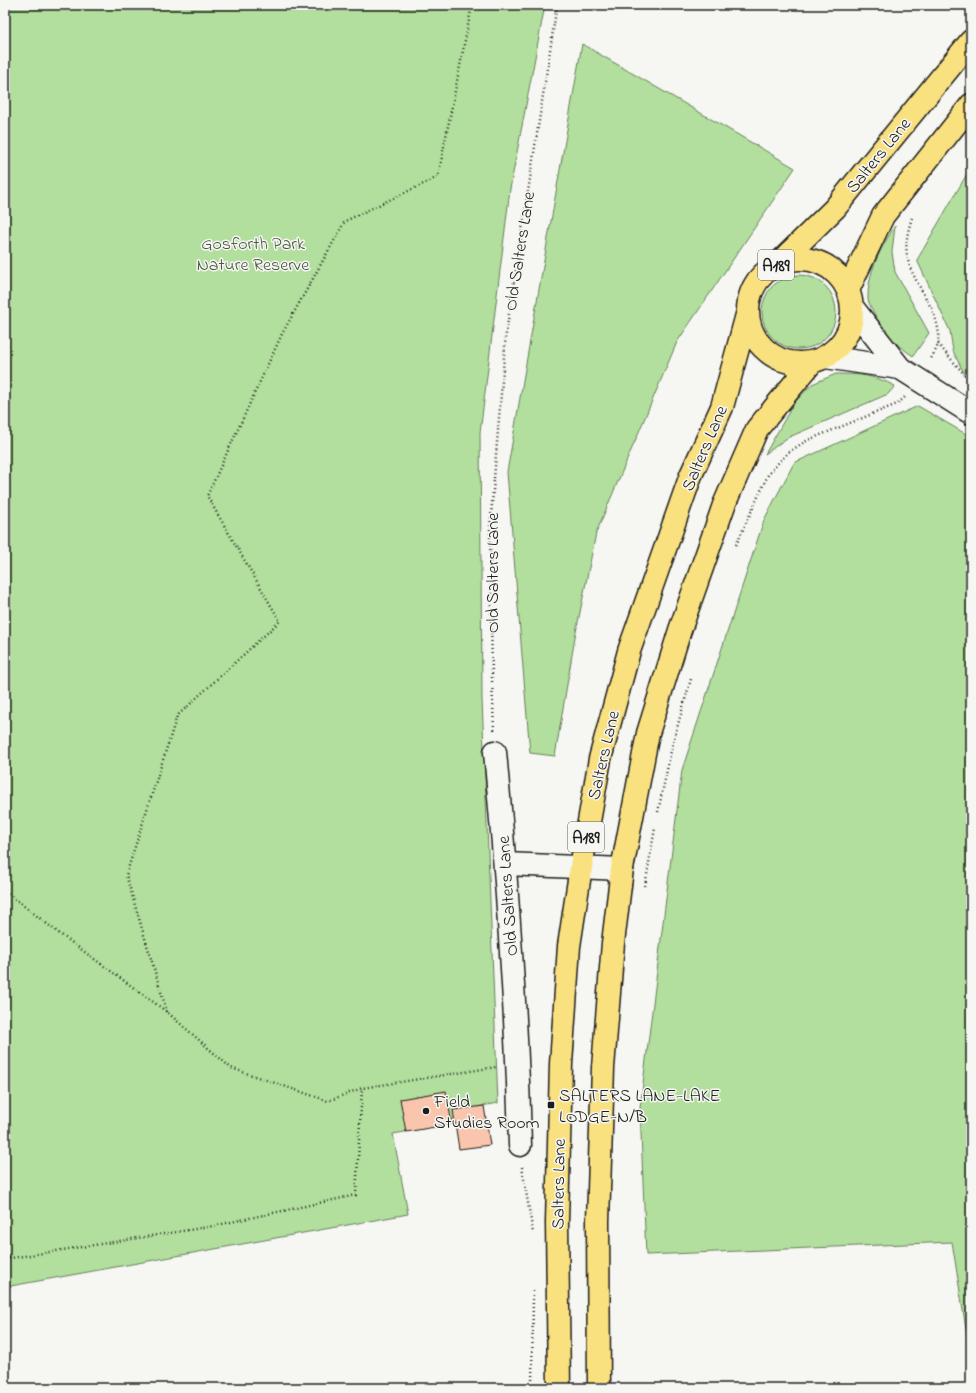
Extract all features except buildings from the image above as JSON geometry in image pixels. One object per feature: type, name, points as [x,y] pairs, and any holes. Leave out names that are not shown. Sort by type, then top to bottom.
[{"type":"main road","name":"Salters Lane","points":[[778,264],[835,208],[971,41]]},
{"type":"main road","name":"A189","points":[[850,299],[883,216],[971,105]]},
{"type":"main road","name":"A189","points":[[599,1388],[598,1221],[603,1068],[613,943],[622,869],[648,733],[680,630],[724,505],[757,429],[819,360],[839,346],[847,335],[852,322],[850,299],[836,272],[816,261],[793,259],[778,264],[760,278],[750,296],[748,311],[751,329],[759,343],[770,354],[785,361],[819,360]]},
{"type":"main road","name":"Salters Lane","points":[[559,1388],[557,1222],[561,1064],[569,946],[580,867],[600,759],[629,650],[691,475],[722,407],[748,311]]},
{"type":"street","points":[[850,299],[900,368],[971,413]]},
{"type":"street","points":[[819,360],[900,368]]},
{"type":"street","name":"Old Salters Lane","points":[[495,752],[506,864],[518,1064],[520,1145]]},
{"type":"street","points":[[506,864],[622,869]]},
{"type":"path","points":[[166,1012],[126,875],[176,716],[280,621],[207,496],[282,334],[345,221],[438,177],[472,5]]},
{"type":"path","name":"Old Salters Lane","points":[[495,752],[492,680],[490,528],[506,334],[557,5]]},
{"type":"path","points":[[912,217],[907,236],[907,256],[936,320],[938,344],[932,358]]},
{"type":"path","points":[[938,344],[971,382]]},
{"type":"path","points":[[736,545],[768,475],[790,451],[808,440],[897,404],[906,396]]},
{"type":"path","points":[[657,817],[673,742],[692,673]]},
{"type":"path","points":[[645,887],[656,825]]},
{"type":"path","points":[[5,891],[60,934],[166,1012],[231,1068],[328,1101],[362,1088],[518,1064]]},
{"type":"path","points":[[5,1259],[208,1227],[356,1195],[362,1088]]},
{"type":"path","name":"Salters Lane","points":[[520,1145],[523,1178],[533,1239]]},
{"type":"path","points":[[532,1388],[533,1285]]},
{"type":"green space","name":"Gosforth Park Nature Reserve","points":[[5,5],[545,5],[510,189],[480,433],[482,699],[498,1103],[454,1111],[455,1123],[393,1134],[408,1214],[5,1287]]},
{"type":"green space","points":[[582,44],[795,168],[677,342],[596,533],[575,637],[555,756],[530,753],[507,472]]},
{"type":"green space","points":[[971,167],[971,380],[966,377],[953,351],[950,331],[917,260]]},
{"type":"green space","points":[[895,226],[892,252],[895,272],[929,333],[913,356],[900,347],[885,331],[877,319],[868,300],[868,290],[872,270],[880,252]]},
{"type":"green space","points":[[799,275],[820,281],[830,291],[836,312],[830,333],[820,343],[799,349],[778,343],[768,333],[762,312],[768,291],[778,281]]},
{"type":"green space","points":[[836,374],[866,376],[880,379],[895,386],[888,394],[787,438],[765,454],[794,403],[812,384]]},
{"type":"green space","points":[[918,406],[971,437],[971,1360],[952,1242],[646,1255],[640,1108],[682,770],[764,520],[794,463]]},
{"type":"place","name":"SALTERS LANE-LAKE LODGE-N/B","points":[[551,1105]]},
{"type":"place","name":"Field Studies Room","points":[[426,1111]]}]
